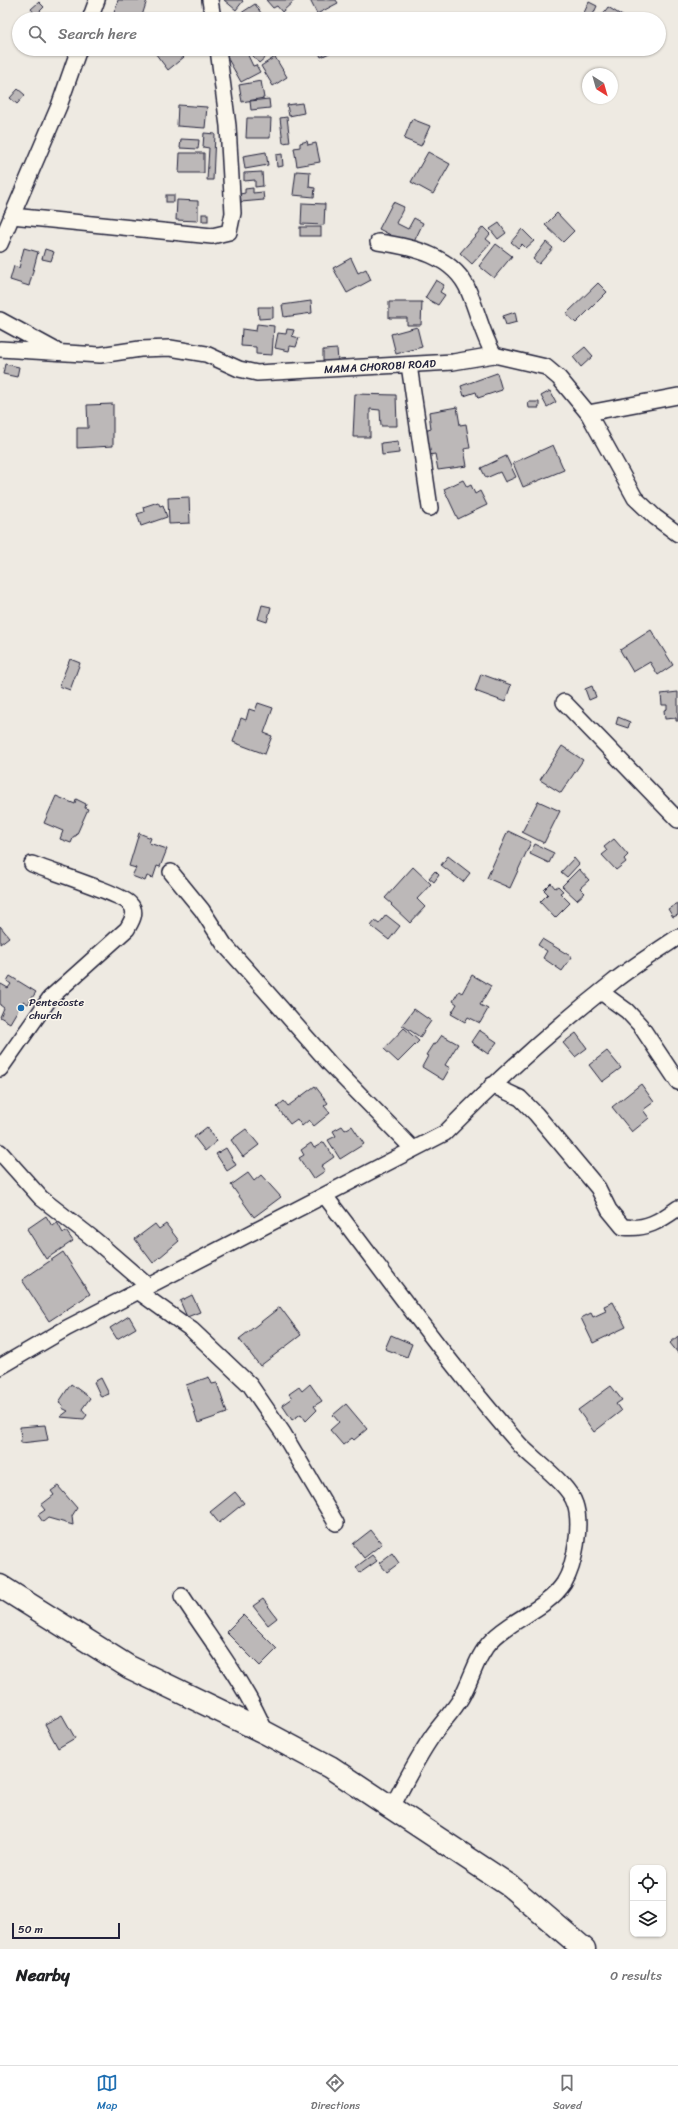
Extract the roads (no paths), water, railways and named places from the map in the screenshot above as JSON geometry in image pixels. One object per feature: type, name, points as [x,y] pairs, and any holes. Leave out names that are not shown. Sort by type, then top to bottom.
[{"type":"street","points":[[92,12],[96,0]]},
{"type":"street","points":[[210,0],[212,12]]},
{"type":"street","points":[[0,244],[59,106],[77,56]]},
{"type":"street","points":[[12,216],[212,236],[229,232],[233,213],[228,126],[219,56]]},
{"type":"street","points":[[378,242],[411,247],[452,267],[458,272],[470,293],[485,340],[494,355]]},
{"type":"street","points":[[0,320],[60,353]]},
{"type":"street","name":"MAMA CHOROBI ROAD","points":[[0,349],[100,355],[140,349],[170,348],[206,354],[239,369],[257,373],[453,362],[494,355],[546,367],[559,378],[588,413],[635,498],[655,518],[678,534]]},
{"type":"street","points":[[409,365],[430,508]]},
{"type":"street","points":[[588,413],[678,396]]},
{"type":"street","points":[[564,702],[678,820]]},
{"type":"street","points":[[0,1069],[50,998],[127,929],[132,920],[134,911],[130,903],[106,892],[32,864]]},
{"type":"street","points":[[171,872],[202,910],[229,949],[330,1064],[413,1149]]},
{"type":"street","points":[[0,1367],[67,1328],[325,1196],[413,1149],[445,1134],[492,1085],[601,992],[678,937]]},
{"type":"street","points":[[601,992],[627,1012],[640,1025],[678,1082]]},
{"type":"street","points":[[492,1085],[520,1098],[536,1114],[598,1188],[608,1210],[623,1227],[638,1228],[654,1224],[678,1208]]},
{"type":"street","points":[[0,1152],[41,1198],[95,1240],[143,1289],[192,1330],[250,1385],[283,1434],[336,1523]]},
{"type":"street","points":[[325,1196],[482,1402],[529,1455],[562,1484],[575,1504],[577,1540],[571,1568],[563,1583],[550,1599],[491,1640],[478,1658],[462,1695],[449,1716],[432,1736],[410,1772],[392,1809]]},
{"type":"street","points":[[0,1586],[129,1667],[266,1733],[330,1767],[510,1886],[584,1949]]},
{"type":"street","points":[[182,1596],[217,1650],[239,1679],[255,1707],[266,1733]]},
{"type":"place","name":"Pentecoste church","points":[[21,1008]]}]
